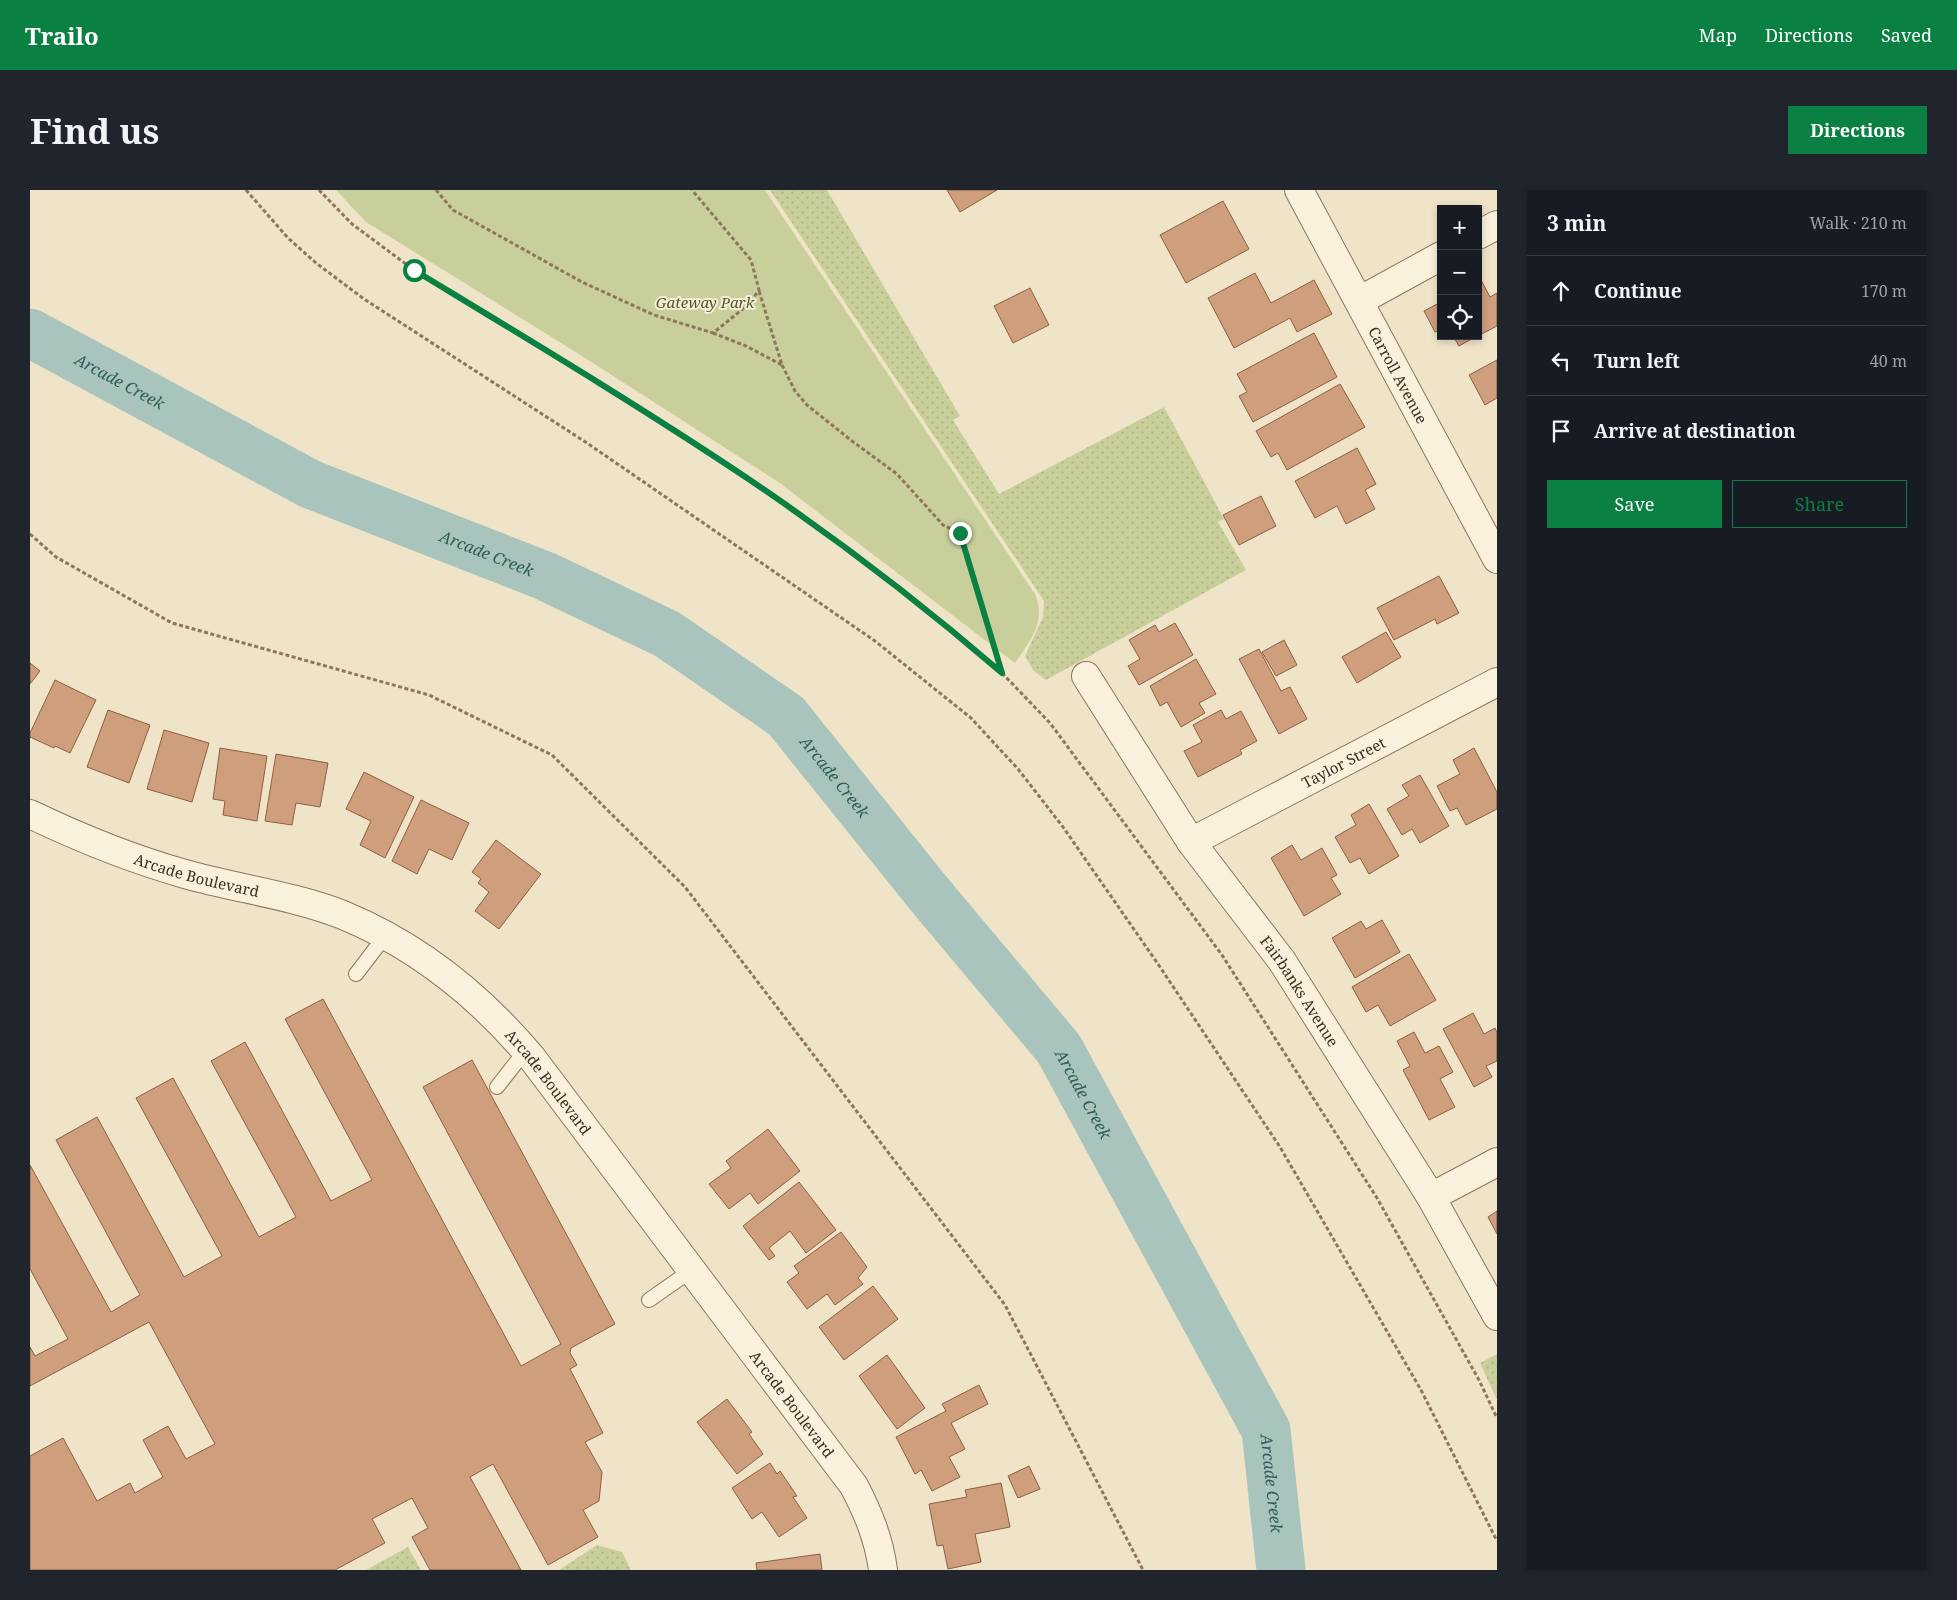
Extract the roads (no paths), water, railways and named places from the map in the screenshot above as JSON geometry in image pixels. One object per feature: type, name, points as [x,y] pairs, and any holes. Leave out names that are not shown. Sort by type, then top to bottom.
[{"type":"street","name":"Carroll Avenue","points":[[1299,190],[1497,559]]},
{"type":"street","points":[[1482,233],[1497,225]]},
{"type":"street","points":[[1359,301],[1437,258]]},
{"type":"street","name":"Fairbanks Avenue","points":[[1086,676],[1191,842],[1282,961],[1431,1197],[1497,1316]]},
{"type":"street","name":"Taylor Street","points":[[1191,842],[1497,682]]},
{"type":"street","name":"Arcade Boulevard","points":[[30,814],[107,849],[186,874],[297,900],[342,915],[386,935],[446,974],[483,1004],[526,1050],[854,1486],[871,1520],[883,1570]]},
{"type":"street","points":[[1431,1197],[1497,1162]]},
{"type":"lane","points":[[356,974],[386,935]]},
{"type":"lane","points":[[498,1087],[526,1050]]},
{"type":"lane","points":[[649,1300],[692,1270]]},
{"type":"waterway","name":"Arcade Creek","points":[[30,333],[310,484],[545,576],[667,634],[786,716],[929,894],[1059,1049],[1266,1430],[1281,1570]]},
{"type":"park label","name":"Gateway Park","points":[[705,302]]}]
